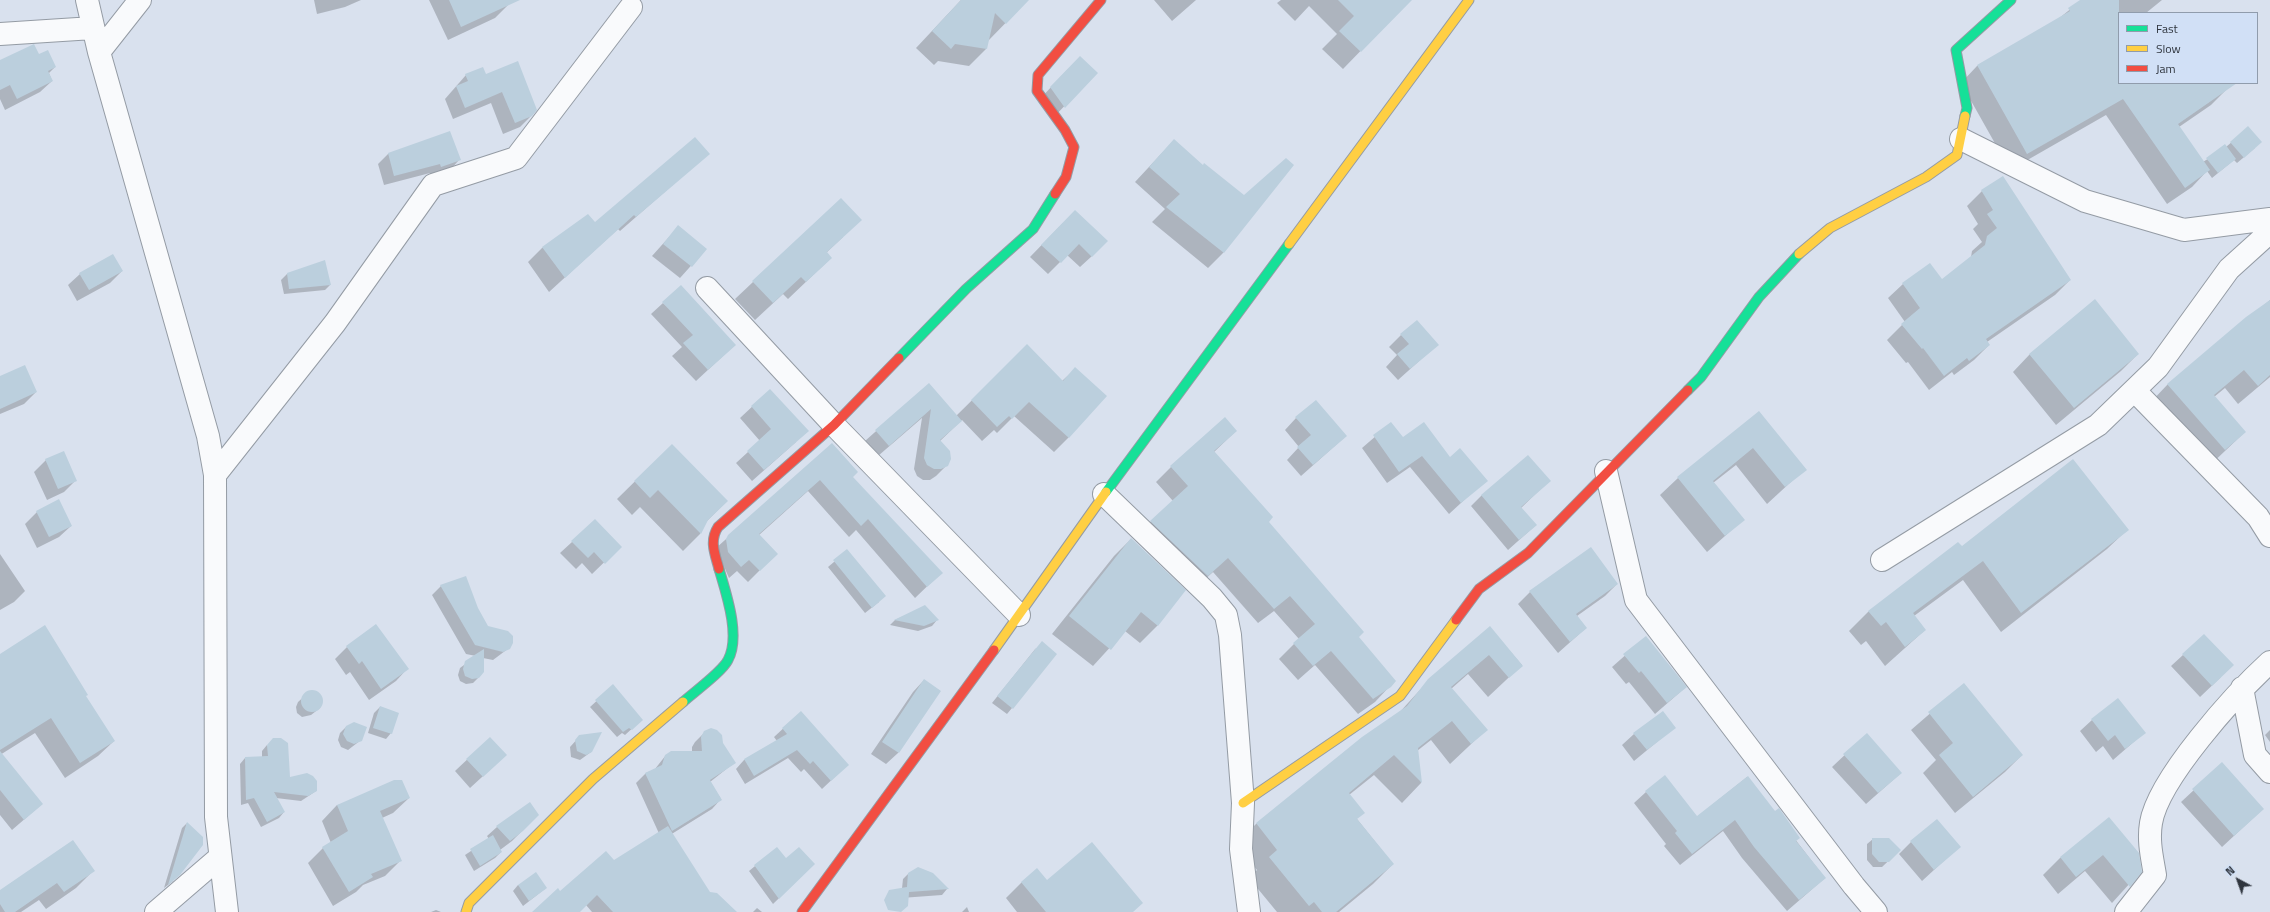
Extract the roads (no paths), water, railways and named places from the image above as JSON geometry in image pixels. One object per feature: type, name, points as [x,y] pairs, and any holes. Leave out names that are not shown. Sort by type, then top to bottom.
[{"type":"street","points":[[87,0],[99,52],[208,436],[215,475],[216,817],[227,912]]},
{"type":"street","points":[[99,52],[140,0]]},
{"type":"street","points":[[466,912],[468,903],[593,779],[703,685],[728,660],[733,643],[730,608],[713,547],[713,535],[718,527],[834,425],[966,289],[1033,229],[1066,177],[1074,147],[1065,130],[1037,91],[1038,75],[1101,0]]},
{"type":"street","points":[[802,912],[1019,615],[1104,494],[1469,0]]},
{"type":"street","points":[[1243,803],[1400,696],[1480,589],[1528,553],[1606,471],[1701,377],[1759,297],[1802,249],[1830,228],[1926,177],[1957,155],[1967,108],[1956,50],[2011,0]]},
{"type":"street","points":[[215,475],[335,323],[433,185],[516,158],[631,7]]},
{"type":"street","points":[[0,34],[93,28]]},
{"type":"street","points":[[1961,140],[2085,201],[2184,230],[2270,219]]},
{"type":"street","points":[[1882,560],[2098,425],[2158,367],[2228,268],[2270,232]]},
{"type":"street","points":[[707,288],[834,425],[1019,615]]},
{"type":"street","points":[[2134,390],[2258,517],[2270,536]]},
{"type":"street","points":[[1606,471],[1636,600],[1854,886],[1876,912]]},
{"type":"street","points":[[1104,494],[1212,598],[1226,615],[1230,635],[1243,803],[1241,849],[1249,912]]},
{"type":"street","points":[[2126,912],[2155,875],[2150,844],[2151,822],[2156,804],[2172,777],[2205,732],[2242,688],[2270,662]]},
{"type":"street","points":[[2242,688],[2255,755],[2270,772]]},
{"type":"street","points":[[156,912],[220,857]]}]
